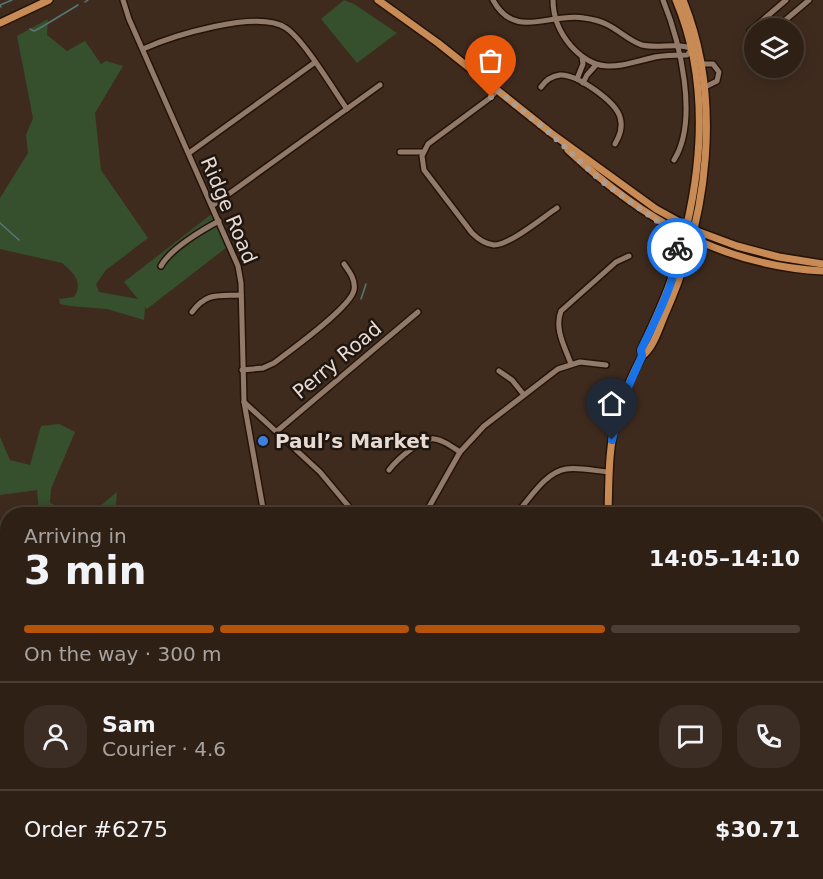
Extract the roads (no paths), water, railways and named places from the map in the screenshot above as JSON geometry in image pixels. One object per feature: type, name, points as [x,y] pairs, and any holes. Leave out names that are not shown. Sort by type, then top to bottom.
[{"type":"main road","points":[[0,23],[50,0]]},
{"type":"main road","points":[[378,0],[402,16],[551,134],[637,197],[691,228],[737,246],[779,257],[823,264]]},
{"type":"main road","points":[[676,0],[692,49],[698,86],[699,137],[691,228]]},
{"type":"main road","points":[[608,507],[609,472],[616,417],[642,356],[647,353],[668,308],[691,228],[704,164],[705,87],[695,33],[683,0]]},
{"type":"main road","points":[[551,134],[600,180],[657,221],[688,237],[740,256],[779,266],[823,271]]},
{"type":"main road","points":[[657,221],[674,238],[679,256]]},
{"type":"main road","points":[[642,356],[641,350],[688,237]]},
{"type":"main road","points":[[779,257],[779,266]]},
{"type":"street","name":"Ridge Road","points":[[123,0],[238,266],[244,402],[263,507]]},
{"type":"street","points":[[493,0],[499,11],[520,22],[554,20],[582,17],[604,23],[640,45],[686,46],[692,49],[687,55],[658,57],[622,66],[596,65],[582,57],[567,41],[554,20],[553,0]]},
{"type":"street","points":[[663,0],[679,47],[684,77],[685,115],[681,149],[674,160]]},
{"type":"street","points":[[765,18],[786,0]]},
{"type":"street","points":[[787,18],[807,1]]},
{"type":"street","points":[[143,50],[168,39],[245,20],[274,23],[287,29],[294,36],[347,109]]},
{"type":"street","points":[[658,47],[658,57]]},
{"type":"street","points":[[577,79],[583,64],[582,57]]},
{"type":"street","points":[[189,153],[314,63]]},
{"type":"street","points":[[701,64],[712,64],[719,72],[717,81],[705,87]]},
{"type":"street","points":[[583,82],[596,65]]},
{"type":"street","points":[[541,87],[550,78],[561,75],[583,82],[611,103],[620,116],[620,135],[615,144]]},
{"type":"street","points":[[212,206],[380,85]]},
{"type":"street","points":[[497,90],[490,98],[431,141],[423,152],[423,165],[427,174],[469,229],[486,243],[495,245],[507,241],[557,208]]},
{"type":"street","points":[[400,152],[423,152]]},
{"type":"street","points":[[161,266],[165,259],[204,229],[219,221]]},
{"type":"street","points":[[571,364],[559,328],[561,311],[616,262],[630,256]]},
{"type":"street","points":[[242,370],[263,368],[274,363],[346,304],[354,290],[354,283],[344,264]]},
{"type":"street","points":[[192,312],[202,299],[241,295]]},
{"type":"street","name":"Perry Road","points":[[277,431],[418,312]]},
{"type":"street","points":[[429,507],[460,452],[484,426],[550,374],[571,364],[589,362],[606,365]]},
{"type":"street","points":[[499,371],[512,380],[524,395]]},
{"type":"street","points":[[244,402],[330,482],[350,507]]},
{"type":"street","points":[[389,470],[399,458],[425,439],[437,439],[460,452]]},
{"type":"street","points":[[522,507],[548,477],[559,471],[567,469],[609,472]]},
{"type":"waterway","points":[[1,7],[0,5],[12,0]]},
{"type":"waterway","points":[[30,29],[34,31],[78,5]]},
{"type":"waterway","points":[[0,223],[19,240]]},
{"type":"waterway","points":[[361,299],[366,284]]},
{"type":"place","name":"Paul’s Market","points":[[263,441]]}]
